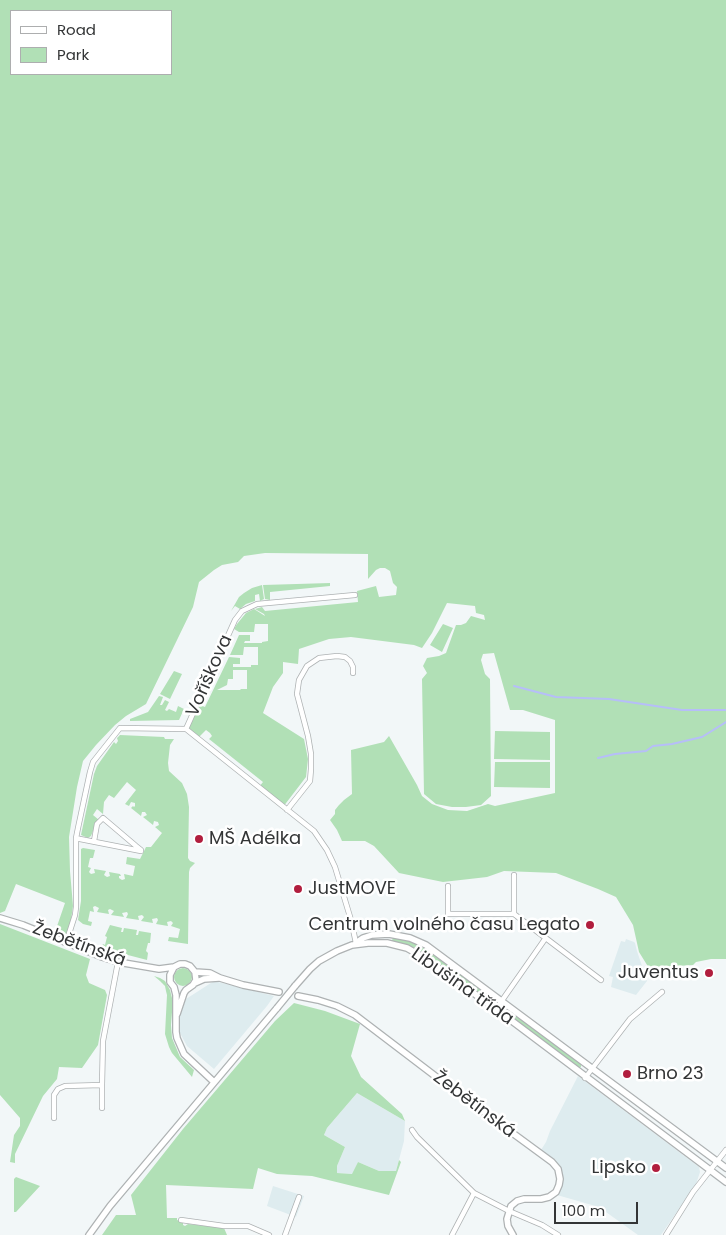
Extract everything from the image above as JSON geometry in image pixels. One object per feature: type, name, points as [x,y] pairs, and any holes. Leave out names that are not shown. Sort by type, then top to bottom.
[{"type":"street","name":"Voříškova","points":[[355,595],[257,604],[242,611],[235,620],[186,729],[314,832],[327,850],[335,867],[356,943]]},
{"type":"street","points":[[287,810],[310,781],[311,754],[297,694],[299,680],[307,666],[319,658],[345,657],[350,661],[353,673]]},
{"type":"street","points":[[66,943],[76,906],[76,838],[93,762],[120,728],[186,729]]},
{"type":"street","points":[[76,838],[141,851],[102,818],[97,824],[94,841]]},
{"type":"street","points":[[514,875],[514,914]]},
{"type":"street","points":[[448,886],[448,914],[514,914],[601,980]]},
{"type":"street","name":"Žebětínská","points":[[0,918],[118,962],[159,969],[174,967]]},
{"type":"street","name":"Libušina třída","points":[[356,943],[372,934],[398,935],[426,945],[726,1168]]},
{"type":"street","points":[[496,1009],[545,939]]},
{"type":"street","points":[[89,1235],[110,1206],[310,969],[336,951],[356,943]]},
{"type":"street","name":"Libušina třída","points":[[356,943],[387,943],[407,948],[418,954],[496,1009],[726,1182]]},
{"type":"street","points":[[102,1108],[104,1041],[118,962]]},
{"type":"street","points":[[169,978],[170,972],[174,967],[185,964],[190,966],[195,972],[195,983]]},
{"type":"street","points":[[159,969],[169,978],[174,987],[177,1014],[176,1035],[181,1049],[214,1082]]},
{"type":"street","points":[[195,972],[210,973],[247,986],[279,992]]},
{"type":"street","points":[[174,987],[186,990],[204,979],[220,978]]},
{"type":"street","points":[[177,1014],[186,990]]},
{"type":"street","points":[[586,1078],[630,1019],[662,992]]},
{"type":"street","name":"Žebětínská","points":[[298,996],[337,1006],[355,1015],[552,1162],[558,1170],[560,1179],[556,1192],[549,1197],[541,1199],[517,1201],[511,1206],[509,1211]]},
{"type":"street","points":[[54,1118],[54,1095],[58,1089],[65,1086],[102,1085]]},
{"type":"street","points":[[412,1130],[474,1193],[509,1211],[542,1224],[558,1235]]},
{"type":"street","points":[[666,1235],[693,1192],[726,1150]]},
{"type":"street","points":[[452,1235],[474,1193]]},
{"type":"street","points":[[285,1235],[299,1197]]},
{"type":"street","points":[[509,1211],[508,1226],[513,1235]]},
{"type":"street","points":[[181,1220],[224,1226],[248,1226],[269,1235]]},
{"type":"shaded area","points":[[626,939],[635,943],[647,981],[636,995],[611,987],[613,977],[609,976],[621,941],[625,942]]},
{"type":"shaded area","points":[[214,981],[274,996],[214,1069],[187,1046],[180,1033],[180,1015],[186,999]]},
{"type":"shaded area","points":[[578,1076],[699,1167],[700,1172],[696,1184],[661,1235],[638,1235],[599,1207],[557,1195],[563,1178],[557,1164],[541,1150]]},
{"type":"shaded area","points":[[357,1093],[405,1121],[404,1141],[396,1171],[379,1171],[358,1162],[353,1174],[336,1173],[345,1147],[324,1135],[327,1128]]},
{"type":"shaded area","points":[[273,1186],[304,1196],[296,1217],[267,1206]]},
{"type":"green space","points":[[0,0],[726,0],[726,959],[711,959],[696,962],[693,965],[662,967],[652,973],[639,952],[633,925],[616,897],[598,889],[556,873],[504,871],[487,877],[443,882],[399,873],[374,846],[365,841],[342,841],[330,820],[339,805],[352,794],[351,750],[384,742],[389,736],[422,796],[432,804],[448,810],[467,811],[488,804],[495,806],[555,793],[555,720],[523,710],[510,710],[494,653],[483,654],[481,660],[485,674],[490,679],[491,796],[481,805],[452,807],[436,804],[424,794],[422,679],[427,673],[423,666],[427,658],[446,653],[456,625],[466,623],[471,616],[485,620],[484,615],[476,613],[475,606],[447,603],[422,648],[414,645],[351,637],[329,639],[299,649],[298,664],[283,662],[283,673],[273,687],[263,713],[304,739],[308,759],[306,777],[283,807],[259,787],[263,782],[209,739],[212,736],[210,733],[206,730],[198,738],[186,729],[197,704],[205,707],[229,657],[240,658],[240,664],[233,664],[233,667],[258,665],[258,647],[244,647],[243,655],[230,655],[239,635],[250,635],[250,641],[245,641],[244,643],[268,641],[268,624],[255,624],[254,632],[239,632],[234,629],[246,613],[254,609],[265,616],[255,609],[262,607],[265,611],[358,602],[357,591],[376,586],[379,597],[396,595],[397,587],[393,583],[390,571],[385,568],[376,570],[368,579],[368,554],[265,553],[244,556],[238,562],[222,565],[199,582],[193,607],[146,704],[115,725],[83,761],[69,837],[73,906],[66,935],[55,932],[65,903],[16,884],[5,911],[0,913]],"holes":[[[233,670],[247,670],[247,689],[217,690],[227,685],[228,679],[233,679]]]},
{"type":"green space","points":[[330,583],[330,586],[270,592],[270,600],[265,599],[263,585]]},
{"type":"green space","points":[[262,585],[264,599],[260,601],[259,594],[255,595],[255,601],[246,604],[240,609],[235,606],[231,611],[239,597],[252,588]]},
{"type":"green space","points":[[443,624],[453,628],[442,652],[430,645]]},
{"type":"green space","points":[[174,671],[182,674],[170,699],[160,694]]},
{"type":"green space","points":[[159,696],[163,697],[160,705],[165,700],[169,702],[165,710],[169,709],[176,712],[178,706],[184,709],[179,720],[130,721],[130,719],[148,712]]},
{"type":"green space","points":[[495,731],[550,732],[550,760],[494,759]]},
{"type":"green space","points":[[120,735],[174,739],[170,745],[169,771],[182,783],[187,794],[189,807],[188,858],[195,863],[189,872],[188,944],[168,941],[169,937],[178,938],[180,929],[171,926],[173,923],[171,921],[167,922],[168,926],[156,924],[157,918],[152,919],[153,923],[141,921],[144,917],[142,915],[138,916],[139,920],[126,918],[127,912],[122,913],[124,917],[111,915],[114,911],[108,910],[109,914],[97,912],[99,908],[95,906],[93,907],[94,912],[90,911],[88,921],[92,922],[91,926],[83,924],[78,920],[81,901],[81,849],[95,850],[93,858],[90,858],[88,867],[91,868],[89,872],[91,874],[95,873],[94,869],[106,871],[104,875],[107,877],[110,876],[109,872],[120,874],[119,878],[122,880],[125,879],[124,874],[133,876],[135,866],[126,864],[127,857],[140,859],[146,847],[151,847],[162,833],[155,827],[159,825],[158,822],[154,821],[153,825],[143,817],[147,815],[145,812],[142,812],[141,816],[131,808],[135,806],[135,803],[131,802],[129,806],[125,804],[136,790],[127,782],[114,798],[109,795],[104,802],[103,814],[97,809],[93,815],[99,820],[91,836],[88,838],[81,835],[97,766],[114,742],[116,744],[117,738]]},
{"type":"green space","points":[[495,762],[550,762],[550,788],[494,787]]},
{"type":"green space","points":[[0,924],[90,959],[86,975],[89,983],[105,990],[107,995],[98,1045],[82,1068],[59,1067],[57,1079],[43,1096],[15,1154],[15,1163],[10,1162],[14,1135],[20,1126],[20,1118],[0,1095]]},
{"type":"green space","points":[[110,925],[122,928],[121,932],[123,932],[124,928],[137,930],[136,935],[138,935],[139,931],[151,933],[150,943],[148,943],[146,951],[148,953],[147,960],[101,948],[103,944],[105,945],[107,937],[105,936]]},
{"type":"green space","points":[[393,937],[422,946],[490,995],[490,999],[487,999],[418,949],[392,941]]},
{"type":"green space","points":[[183,968],[189,971],[192,977],[189,983],[183,986],[177,983],[174,977],[177,971]]},
{"type":"green space","points":[[154,976],[165,981],[170,990],[173,999],[172,1038],[180,1057],[194,1070],[192,1077],[169,1047],[165,1034],[167,995],[165,986]]},
{"type":"green space","points":[[294,1003],[325,1011],[360,1024],[351,1056],[361,1077],[402,1114],[405,1121],[357,1093],[327,1128],[324,1135],[345,1147],[337,1166],[337,1173],[352,1174],[358,1162],[379,1171],[396,1171],[399,1160],[401,1162],[389,1195],[312,1176],[277,1174],[258,1168],[253,1189],[166,1185],[167,1218],[177,1218],[185,1226],[188,1224],[224,1228],[227,1235],[102,1235],[116,1215],[136,1215],[131,1195],[183,1129],[275,1021]]},
{"type":"green space","points":[[511,1012],[581,1064],[581,1067],[578,1068],[508,1016]]},
{"type":"green space","points":[[16,1177],[40,1186],[14,1212],[14,1179]]},
{"type":"waterway","points":[[514,686],[556,697],[609,699],[682,710],[726,710]]},
{"type":"waterway","points":[[598,758],[615,754],[646,751],[653,746],[702,737],[726,722]]},
{"type":"place","name":"MŠ Adélka","points":[[199,839]]},
{"type":"place","name":"JustMOVE","points":[[298,889]]},
{"type":"place","name":"Centrum volného času Legato","points":[[590,925]]},
{"type":"place","name":"Juventus","points":[[709,973]]},
{"type":"place","name":"Brno 23","points":[[627,1074]]},
{"type":"place","name":"Lipsko","points":[[656,1168]]}]
